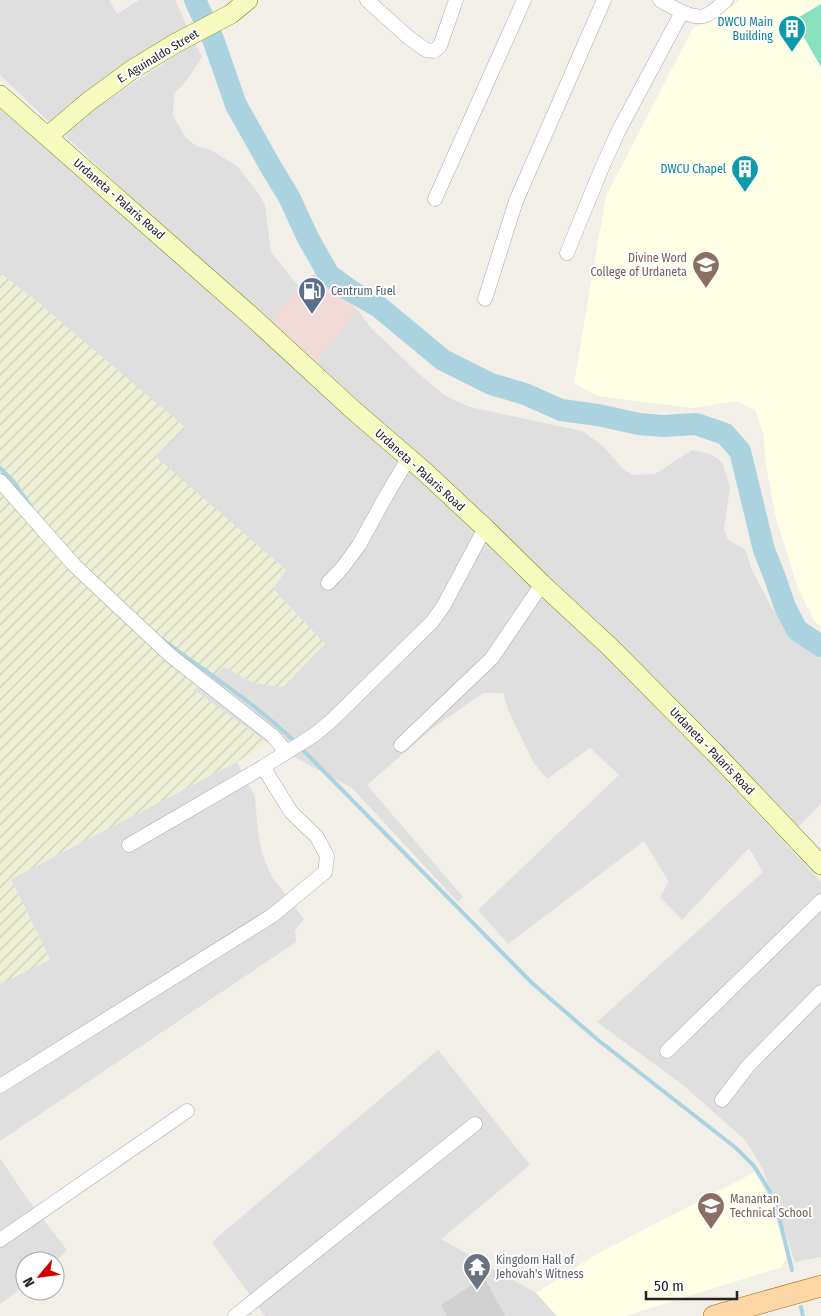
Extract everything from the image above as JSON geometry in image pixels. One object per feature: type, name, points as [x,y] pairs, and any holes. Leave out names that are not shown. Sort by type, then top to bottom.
[{"type":"main road","name":"E. Aguinaldo Street","points":[[48,136],[88,102],[133,69],[230,14],[248,0]]},
{"type":"main road","name":"Urdaneta - Palaris Road","points":[[0,95],[250,316],[485,528],[617,654],[714,752],[821,865]]},
{"type":"main road","points":[[714,1316],[821,1286]]},
{"type":"street","points":[[367,0],[414,41],[426,50],[434,51],[440,46],[456,0]]},
{"type":"street","points":[[436,199],[524,0]]},
{"type":"street","points":[[485,298],[516,201],[604,0]]},
{"type":"street","points":[[660,0],[682,12],[704,16],[726,0]]},
{"type":"street","points":[[567,254],[611,148],[682,12]]},
{"type":"street","points":[[328,583],[343,567],[359,545],[408,459]]},
{"type":"street","points":[[0,481],[75,566],[171,656],[290,750]]},
{"type":"street","points":[[129,845],[263,767],[328,725],[432,622],[444,605],[485,528]]},
{"type":"street","points":[[401,745],[492,658],[542,584]]},
{"type":"street","points":[[0,1086],[272,915],[325,872],[327,856],[317,837],[291,812],[263,767]]},
{"type":"street","points":[[667,1051],[821,901]]},
{"type":"street","points":[[722,1100],[748,1066],[821,992]]},
{"type":"street","points":[[0,1240],[187,1111]]},
{"type":"street","points":[[235,1316],[476,1124]]},
{"type":"shaded area","points":[[0,0],[109,0],[117,14],[139,0],[175,0],[188,28],[51,124],[0,75]]},
{"type":"shaded area","name":"Divine Word College of Urdaneta","points":[[740,0],[821,0],[821,626],[814,621],[797,586],[775,514],[766,464],[763,433],[755,410],[737,401],[692,408],[597,396],[574,383],[606,196],[693,28],[716,19]]},
{"type":"shaded area","points":[[195,43],[202,57],[187,80],[174,94],[173,115],[185,137],[196,146],[211,150],[237,166],[259,194],[265,205],[271,252],[299,287],[269,324],[61,132]]},
{"type":"shaded area","points":[[0,109],[72,168],[456,512],[654,703],[821,882],[821,1257],[795,1262],[762,1167],[745,1140],[683,1085],[597,1022],[763,872],[749,848],[682,920],[660,897],[669,882],[644,841],[508,944],[478,910],[619,775],[590,748],[547,779],[533,762],[508,710],[503,693],[483,693],[433,728],[367,785],[463,897],[458,902],[352,788],[268,743],[193,690],[224,667],[254,683],[325,644],[273,589],[285,569],[154,456],[185,428],[34,299],[0,273]]},
{"type":"shaded area","points":[[316,272],[357,309],[316,362],[269,324],[299,287]]},
{"type":"shaded area","points":[[0,273],[34,299],[186,428],[155,456],[286,570],[273,589],[325,644],[283,687],[254,683],[224,667],[194,690],[268,743],[237,762],[11,879],[50,960],[0,984]]},
{"type":"shaded area","points":[[357,309],[372,329],[444,395],[470,407],[582,431],[603,446],[622,468],[632,475],[655,474],[692,450],[711,454],[722,462],[730,487],[724,529],[728,540],[745,549],[752,570],[773,610],[790,632],[807,648],[821,656],[821,804],[798,827],[539,567],[316,362]]},
{"type":"shaded area","points":[[237,762],[255,797],[262,854],[272,877],[304,919],[295,931],[296,942],[0,1141],[0,984],[50,959],[11,879]]},
{"type":"shaded area","points":[[438,1050],[530,1165],[441,1239],[536,1293],[557,1316],[265,1316],[212,1242]]},
{"type":"shaded area","points":[[0,1158],[26,1197],[67,1250],[65,1252],[15,1251],[15,1293],[0,1304]]},
{"type":"shaded area","name":"Manantan Technical School","points":[[755,1172],[772,1205],[787,1256],[782,1267],[625,1316],[557,1316],[536,1293],[595,1255]]},
{"type":"shaded area","name":"Kingdom Hall of Jehovah's Witness","points":[[484,1277],[505,1316],[447,1316],[441,1305]]},
{"type":"green space","points":[[821,4],[821,67],[794,20]]},
{"type":"waterway","points":[[195,0],[213,39],[236,105],[289,197],[308,238],[329,275],[351,291],[379,307],[443,360],[491,384],[525,394],[561,410],[598,415],[639,424],[663,426],[696,424],[725,434],[740,451],[764,550],[785,607],[797,630],[821,646]]},
{"type":"waterway","points":[[0,468],[13,481],[31,507]]},
{"type":"waterway","points":[[162,639],[247,701],[295,742]]},
{"type":"waterway","points":[[300,747],[532,983],[598,1040],[736,1148],[754,1166],[769,1190],[777,1209],[792,1270]]},
{"type":"waterway","points":[[801,1307],[803,1316]]},
{"type":"place","name":"DWCU Main Building","points":[[792,53]]},
{"type":"place","name":"DWCU Chapel","points":[[745,193]]},
{"type":"place","name":"Divine Word College of Urdaneta","points":[[706,289]]},
{"type":"place","name":"Centrum Fuel","points":[[312,315]]},
{"type":"place","name":"Manantan Technical School","points":[[711,1230]]},
{"type":"place","name":"Kingdom Hall of Jehovah's Witness","points":[[477,1291]]}]
